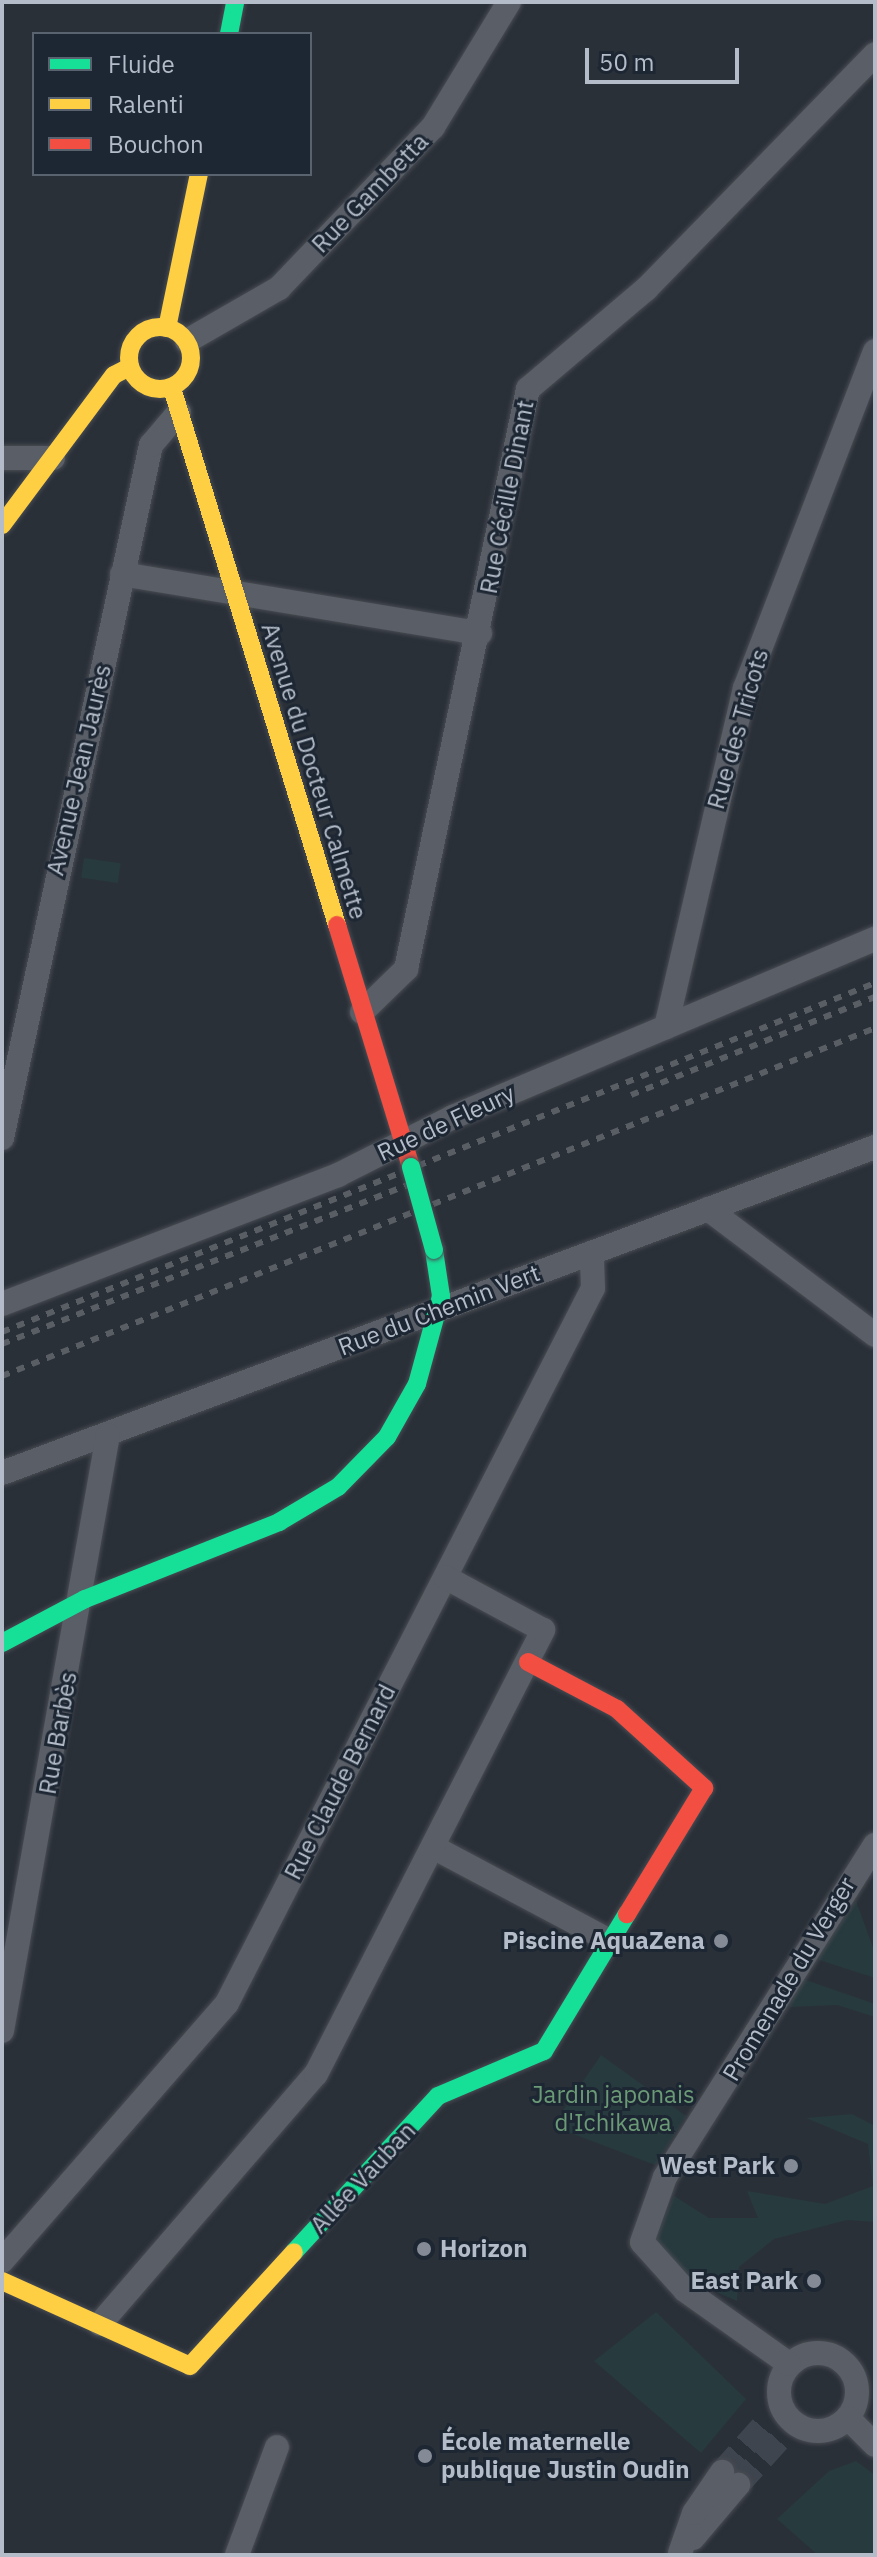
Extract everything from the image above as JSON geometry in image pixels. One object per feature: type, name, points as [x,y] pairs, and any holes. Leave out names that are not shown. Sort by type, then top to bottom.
[{"type":"main road","points":[[229,32],[235,2]]},
{"type":"main road","points":[[177,335],[137,338],[130,367],[142,384],[172,388],[191,363],[177,335],[199,176]]},
{"type":"main road","points":[[2,525],[114,375],[130,367]]},
{"type":"main road","name":"Avenue du Docteur Calmette","points":[[172,388],[411,1167],[434,1250],[439,1310]]},
{"type":"main road","points":[[2,1643],[319,1500],[377,1449],[417,1384],[439,1310]]},
{"type":"main road","points":[[2,1660],[80,1608]]},
{"type":"main road","name":"Allée Vauban","points":[[2,2281],[190,2366],[438,2096],[544,2051],[704,1788],[617,1709],[522,1671]]},
{"type":"street","name":"Rue Gambetta","points":[[177,335],[279,288],[433,127],[509,2]]},
{"type":"street","name":"Rue Cécille Dinant","points":[[362,1012],[406,969],[480,633],[528,389],[646,289],[875,54]]},
{"type":"street","name":"Rue des Tricots","points":[[666,1027],[745,688],[875,351]]},
{"type":"street","name":"Avenue Jean Jaurès","points":[[2,1138],[151,445],[179,412]]},
{"type":"street","points":[[2,458],[53,458]]},
{"type":"street","points":[[122,574],[236,596],[480,633]]},
{"type":"street","name":"Rue de Fleury","points":[[8,1303],[338,1175],[403,1141],[875,939]]},
{"type":"street","name":"Rue du Chemin Vert","points":[[2,1473],[875,1147]]},
{"type":"street","points":[[708,1209],[875,1335]]},
{"type":"street","name":"Rue Claude Bernard","points":[[2,2261],[227,2003],[593,1288],[592,1253]]},
{"type":"street","name":"Rue Barbès","points":[[2,2031],[80,1608],[108,1435]]},
{"type":"street","points":[[100,2324],[316,2074],[543,1630],[445,1577]]},
{"type":"street","name":"Promenade du Verger","points":[[789,2364],[685,2290],[642,2242],[665,2177],[875,1845]]},
{"type":"street","points":[[433,1847],[610,1941]]},
{"type":"street","points":[[823,2353],[845,2363],[857,2383],[848,2418],[826,2430],[782,2420],[779,2386],[789,2364],[823,2353]]},
{"type":"street","points":[[848,2418],[875,2445]]},
{"type":"street","points":[[237,2555],[277,2447]]},
{"type":"street","points":[[679,2554],[694,2513],[730,2479]]},
{"type":"green space","points":[[84,858],[121,863],[118,883],[81,878]]},
{"type":"green space","points":[[856,1901],[875,1953],[875,1978],[816,1959]]},
{"type":"green space","points":[[803,1979],[875,2004],[875,2017],[837,2005],[789,2007]]},
{"type":"green space","name":"Jardin japonais d'Ichikawa","points":[[601,2055],[686,2116],[655,2165],[552,2126]]},
{"type":"green space","points":[[852,2114],[875,2126],[875,2222],[847,2220],[774,2239],[739,2267],[737,2301],[700,2285],[654,2243],[674,2196],[709,2218],[758,2218],[747,2191],[825,2204],[873,2186],[868,2144],[806,2118]]},
{"type":"green space","points":[[656,2312],[746,2399],[701,2453],[594,2361]]},
{"type":"green space","points":[[856,2461],[875,2475],[875,2555],[818,2555],[777,2519],[829,2471]]},
{"type":"tunnel","points":[[722,2472],[769,2419]]},
{"type":"tunnel","points":[[738,2485],[785,2433]]},
{"type":"railway","points":[[2,1332],[875,983]]},
{"type":"railway","points":[[631,1095],[875,997]]},
{"type":"railway","points":[[2,1376],[875,1028]]},
{"type":"railway","points":[[2,1344],[408,1185]]},
{"type":"traffic: fast","points":[[229,32],[235,2]]},
{"type":"traffic: fast","points":[[411,1167],[434,1250]]},
{"type":"traffic: fast","points":[[2,1643],[85,1599],[279,1522],[338,1487],[387,1437],[417,1384],[441,1296],[434,1250]]},
{"type":"traffic: fast","points":[[294,2252],[438,2096],[544,2051],[627,1914]]},
{"type":"traffic: slow","points":[[167,328],[199,176]]},
{"type":"traffic: slow","points":[[160,327],[182,336],[191,358],[182,380],[160,389],[138,380],[129,358],[138,336],[160,327]]},
{"type":"traffic: slow","points":[[2,525],[114,375],[130,367]]},
{"type":"traffic: slow","points":[[172,388],[337,925]]},
{"type":"traffic: slow","points":[[2,2281],[190,2366],[294,2252]]},
{"type":"traffic: jam","points":[[337,925],[411,1167]]},
{"type":"traffic: jam","points":[[528,1662],[617,1709],[704,1788],[627,1914]]},
{"type":"place","name":"Piscine AquaZena","points":[[721,1941]]},
{"type":"place","name":"West Park","points":[[791,2166]]},
{"type":"place","name":"Horizon","points":[[424,2249]]},
{"type":"place","name":"East Park","points":[[814,2281]]},
{"type":"place","name":"École maternelle publique Justin Oudin","points":[[425,2456]]}]
